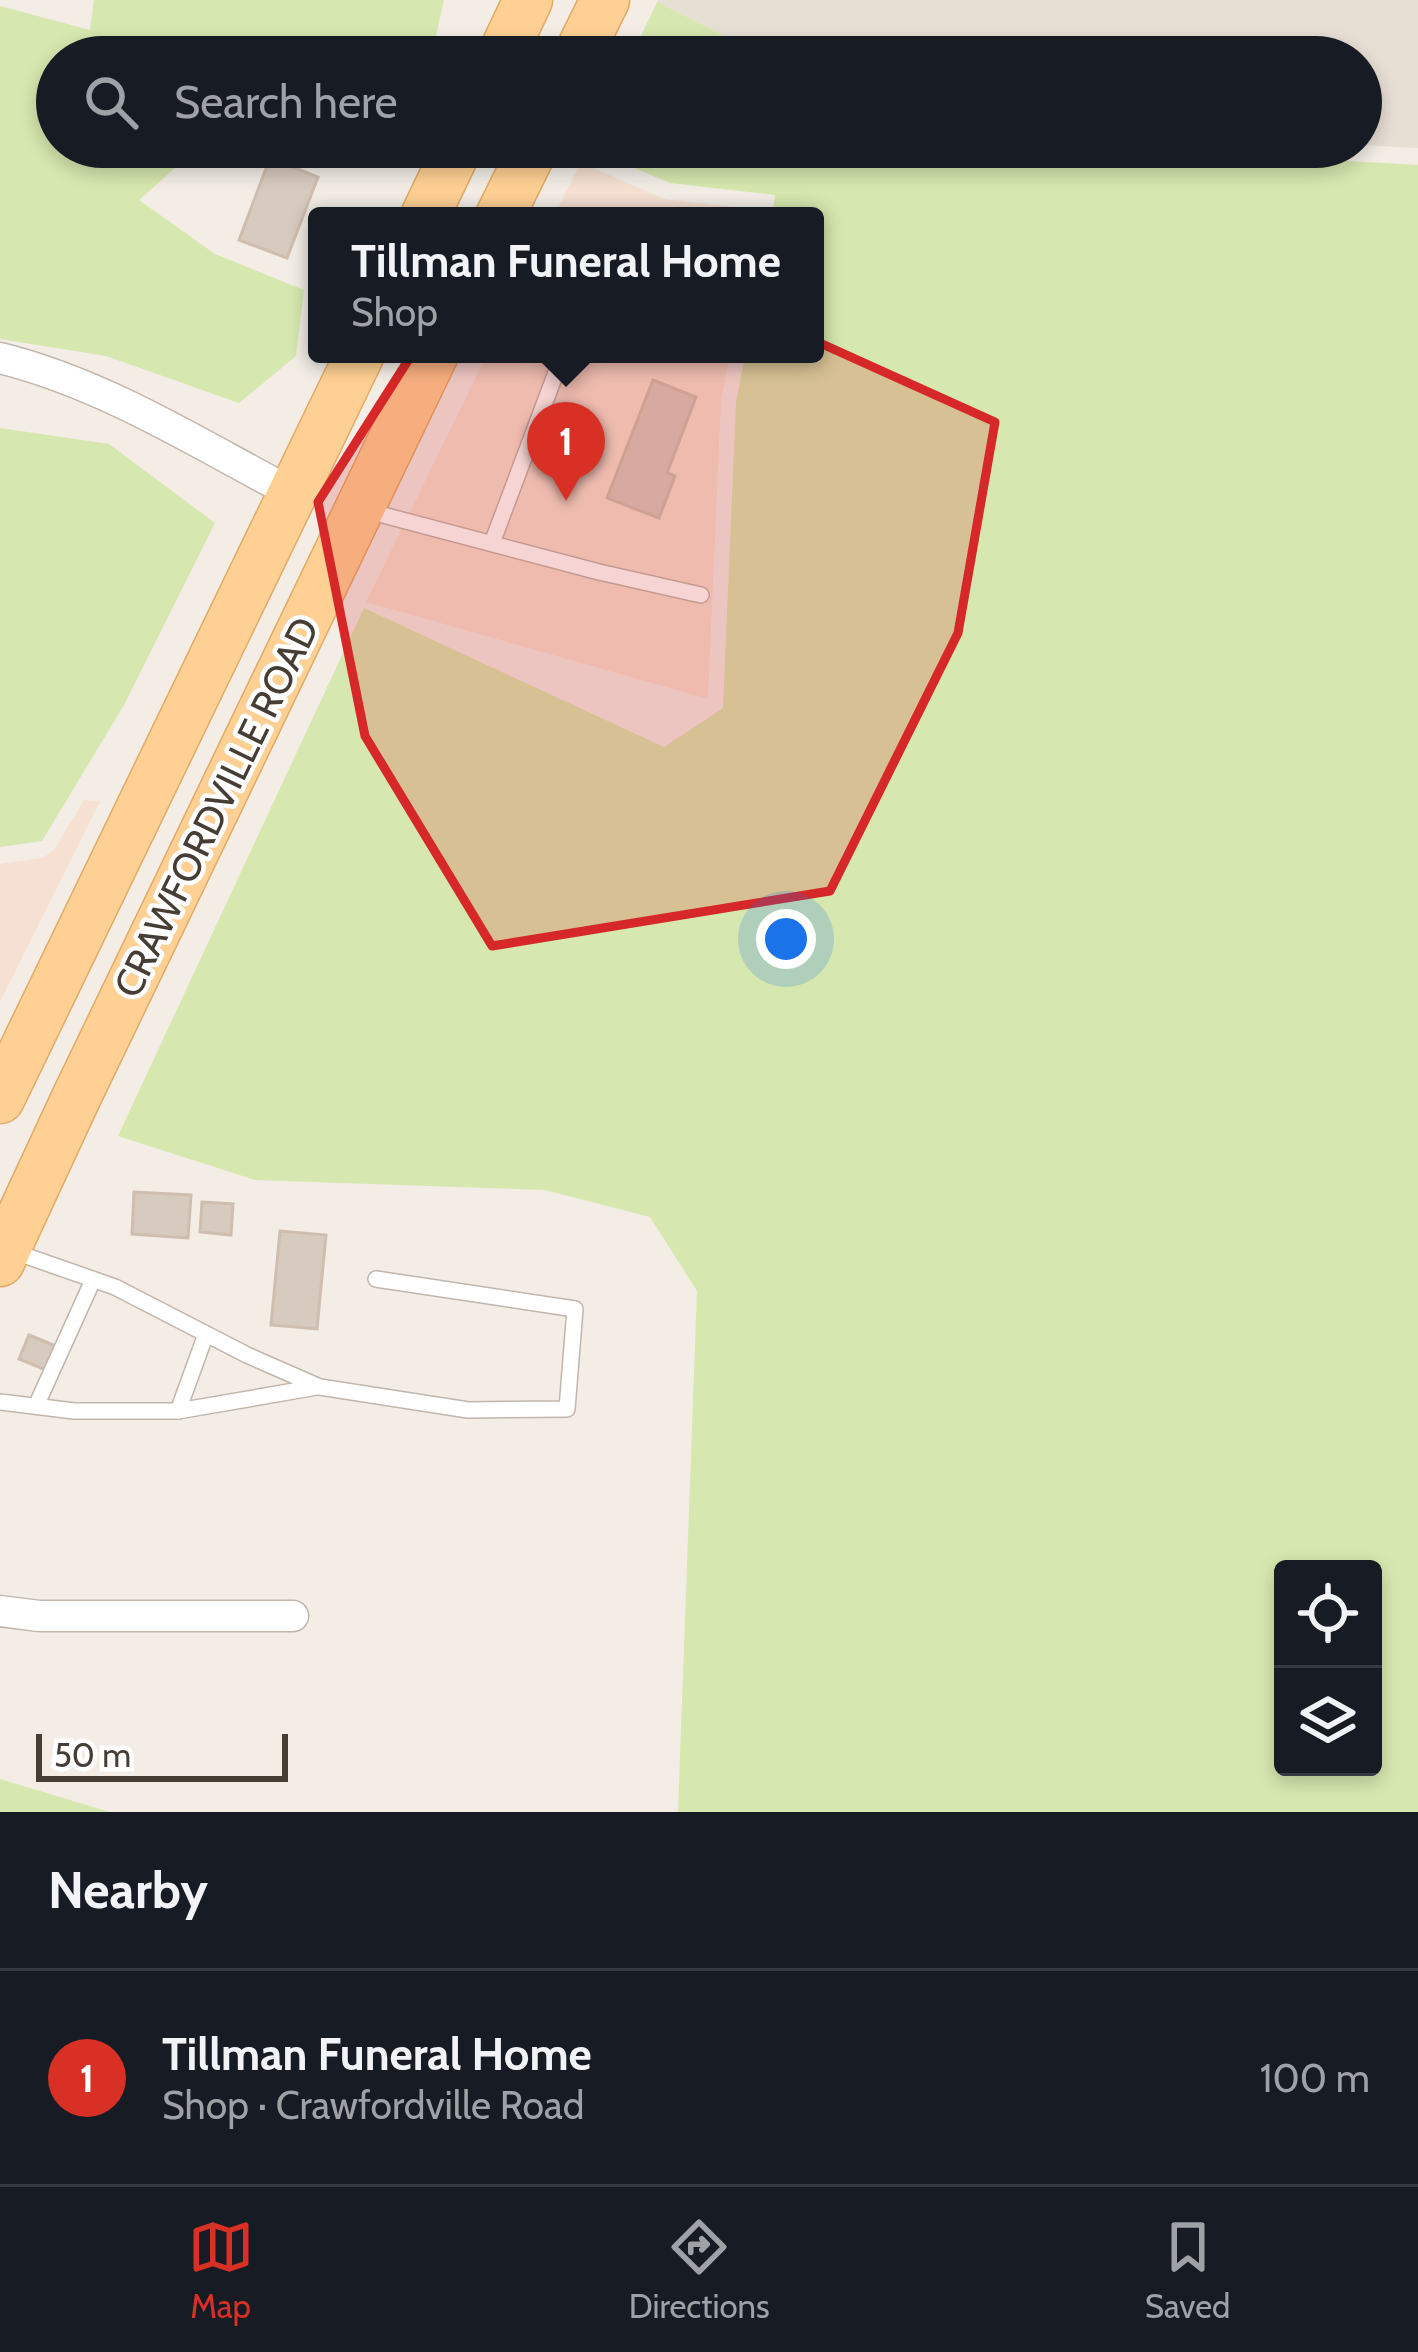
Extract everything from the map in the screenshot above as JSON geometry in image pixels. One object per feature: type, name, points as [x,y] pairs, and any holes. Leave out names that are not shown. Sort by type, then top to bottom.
[{"type":"main road","points":[[510,36],[528,0]]},
{"type":"main road","points":[[587,36],[604,0]]},
{"type":"main road","points":[[429,207],[448,168]]},
{"type":"main road","points":[[504,207],[524,168]]},
{"type":"main road","name":"CRAWFORDVILLE ROAD","points":[[3,1084],[356,363]]},
{"type":"main road","name":"CRAWFORDVILLE ROAD","points":[[11,1239],[430,363]]},
{"type":"main road","points":[[11,1239],[23,1146],[3,1084],[74,1059],[106,1035]]},
{"type":"street","points":[[0,358],[111,397],[294,494]]},
{"type":"street","points":[[0,1611],[39,1616],[293,1616]]},
{"type":"lane","points":[[492,543],[560,363]]},
{"type":"lane","points":[[360,508],[701,595]]},
{"type":"lane","points":[[11,1239],[320,1387],[468,1410],[567,1409],[575,1309],[376,1279]]},
{"type":"lane","points":[[35,1406],[93,1280]]},
{"type":"lane","points":[[178,1411],[206,1334]]},
{"type":"lane","points":[[0,1402],[74,1411],[178,1411],[320,1387]]},
{"type":"highlighted area","points":[[638,261],[995,422],[958,633],[830,891],[492,946],[365,736],[318,502],[414,351]]},
{"type":"shaded area","points":[[1418,0],[1418,148],[1382,146],[1382,36],[725,36],[657,2]]},
{"type":"shaded area","points":[[578,168],[594,168],[664,199],[734,207],[558,207]]},
{"type":"shaded area","points":[[483,363],[728,363],[721,401],[708,699],[366,602]]},
{"type":"shaded area","points":[[84,800],[100,801],[0,1002],[0,864],[43,858],[54,850]]},
{"type":"green space","points":[[94,0],[444,0],[436,36],[36,36],[36,168],[175,168],[139,200],[215,254],[304,290],[296,356],[239,403],[106,356],[0,339],[0,6],[90,30]]},
{"type":"green space","points":[[657,2],[725,36],[641,36]]},
{"type":"green space","points":[[1418,165],[1418,1812],[678,1812],[697,1291],[650,1217],[545,1190],[255,1180],[118,1136],[364,608],[664,747],[723,708],[736,402],[743,363],[824,363],[824,207],[773,207],[775,195],[670,183],[634,168]]},
{"type":"green space","points":[[0,428],[109,444],[215,523],[124,705],[42,841],[0,847]]},
{"type":"green space","points":[[0,1779],[110,1812],[0,1812]]},
{"type":"building","points":[[266,168],[295,168],[318,177],[287,258],[239,240]]},
{"type":"building","points":[[653,380],[696,397],[667,473],[675,476],[659,518],[607,498]]},
{"type":"building","points":[[134,1192],[191,1195],[188,1238],[132,1234]]},
{"type":"building","points":[[202,1202],[233,1204],[231,1235],[200,1232]]},
{"type":"building","points":[[280,1231],[326,1235],[317,1329],[271,1325]]},
{"type":"building","points":[[29,1335],[56,1346],[46,1370],[19,1359]]},
{"type":"place","name":"Tillman Funeral Home","points":[[566,501]]}]
